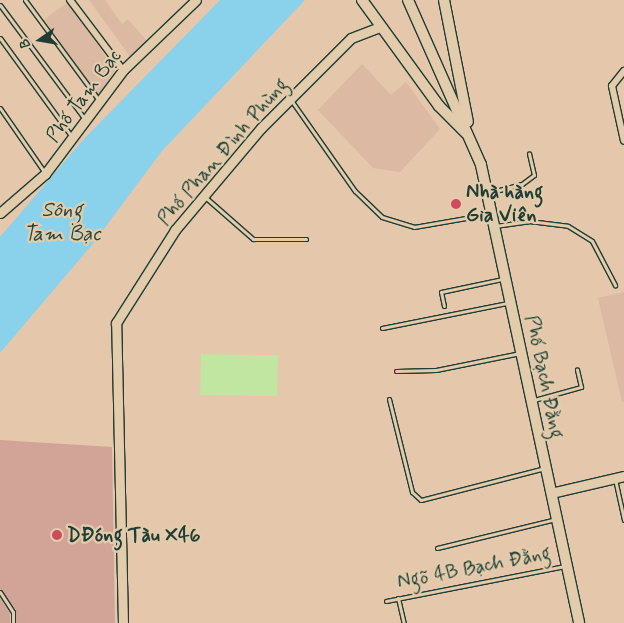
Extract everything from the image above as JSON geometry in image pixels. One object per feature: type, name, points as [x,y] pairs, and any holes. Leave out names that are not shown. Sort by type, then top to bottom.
[{"type":"main road","name":"Phố Bạch Đằng","points":[[362,0],[379,27],[440,106],[472,139]]},
{"type":"main road","name":"Phố Bạch Đằng","points":[[408,0],[472,139]]},
{"type":"main road","name":"Phố Bạch Đằng","points":[[444,0],[472,139],[492,214],[579,623]]},
{"type":"street","points":[[70,0],[123,70]]},
{"type":"street","name":"Phố Tam Bạc","points":[[0,213],[45,174],[87,123],[123,70],[196,0]]},
{"type":"street","name":"Phố Phan Đình Phùng","points":[[123,623],[116,323],[175,230],[204,196],[291,99],[351,38],[379,27]]},
{"type":"street","points":[[624,72],[612,86],[624,141]]},
{"type":"street","points":[[551,493],[619,477]]},
{"type":"lane","points":[[25,0],[100,102]]},
{"type":"lane","points":[[0,5],[87,123]]},
{"type":"lane","points":[[0,38],[74,139]]},
{"type":"lane","points":[[291,99],[355,191],[382,217],[414,227],[492,214]]},
{"type":"lane","points":[[0,108],[45,174]]},
{"type":"lane","points":[[487,193],[522,184],[534,175],[529,154]]},
{"type":"lane","points":[[204,196],[254,239],[306,239]]},
{"type":"lane","points":[[494,226],[529,221],[568,226],[592,241],[615,285]]},
{"type":"lane","points":[[444,306],[441,292],[506,278]]},
{"type":"lane","points":[[382,328],[510,302]]},
{"type":"lane","points":[[396,371],[436,370],[521,353]]},
{"type":"lane","points":[[531,401],[581,386],[577,369]]},
{"type":"lane","points":[[389,399],[412,492],[421,500],[545,468]]},
{"type":"lane","points":[[619,477],[624,520]]},
{"type":"lane","points":[[437,548],[556,518]]},
{"type":"lane","name":"Ngõ 4B Bạch Đằng","points":[[386,601],[567,565]]},
{"type":"lane","points":[[0,592],[13,612],[13,623]]},
{"type":"lane","points":[[398,598],[404,623]]},
{"type":"shaded area","points":[[89,0],[105,0],[122,24],[128,19],[147,41],[131,58]]},
{"type":"shaded area","points":[[68,2],[115,70],[97,98],[41,22]]},
{"type":"shaded area","points":[[362,64],[391,95],[406,82],[440,129],[400,172],[373,168],[318,110]]},
{"type":"shaded area","points":[[624,292],[624,402],[622,402],[598,298]]},
{"type":"green space","points":[[201,354],[278,355],[277,396],[200,395]]},
{"type":"water","name":"Sông Tam Bạc","points":[[220,0],[305,0],[162,151],[91,246],[0,353],[0,237],[83,140]]},
{"type":"building","name":"DĐóng Tàu X46","points":[[0,440],[112,447],[115,623],[16,623],[16,610],[0,589]]},
{"type":"building","points":[[0,598],[10,613],[10,623],[0,623]]},
{"type":"place","name":"Nhà hàng Gia Viên","points":[[456,204]]},
{"type":"place","name":"DĐóng Tàu X46","points":[[57,535]]}]
